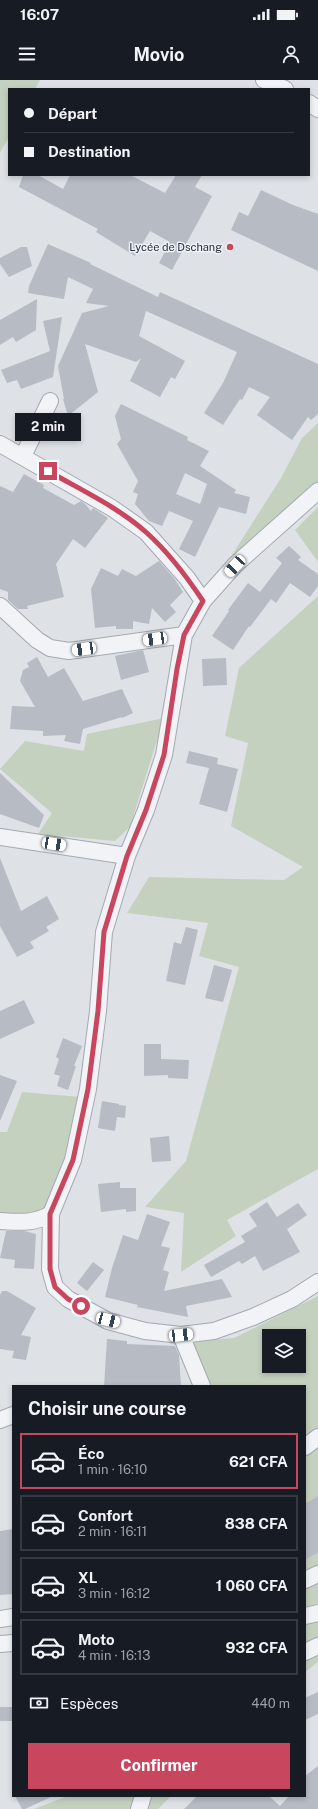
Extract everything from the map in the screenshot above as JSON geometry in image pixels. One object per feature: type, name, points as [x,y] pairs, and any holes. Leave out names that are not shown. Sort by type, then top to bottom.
[{"type":"street","points":[[264,80],[283,88]]},
{"type":"street","points":[[23,456],[50,402]]},
{"type":"street","points":[[0,444],[112,508],[146,532],[187,578],[203,601]]},
{"type":"street","points":[[318,491],[235,566],[203,601],[184,635],[177,669],[164,755],[146,810],[127,856],[104,932],[98,1011],[88,1089],[73,1160],[50,1214],[50,1269],[55,1287],[68,1299],[108,1320],[145,1331],[181,1335],[214,1331],[253,1317],[292,1298],[318,1282]]},
{"type":"street","points":[[0,606],[37,640],[50,648],[69,651],[184,635]]},
{"type":"street","points":[[0,836],[127,856]]},
{"type":"street","points":[[0,1221],[31,1222],[41,1220],[50,1214]]},
{"type":"street","points":[[181,1335],[202,1385]]},
{"type":"street","points":[[0,1420],[12,1415]]},
{"type":"street","points":[[306,1446],[318,1437]]},
{"type":"street","points":[[306,1580],[318,1574]]},
{"type":"street","points":[[306,1616],[318,1613]]},
{"type":"street","points":[[0,1619],[12,1617]]},
{"type":"street","points":[[0,1644],[12,1643]]},
{"type":"street","points":[[306,1652],[318,1646]]},
{"type":"street","points":[[139,1809],[143,1797]]},
{"type":"green space","points":[[0,80],[40,80],[36,88],[8,88],[8,139],[0,153]]},
{"type":"green space","points":[[318,423],[318,484],[230,558],[281,478],[302,438]]},
{"type":"green space","points":[[318,507],[318,562],[295,530]]},
{"type":"green space","points":[[318,596],[318,1169],[227,1220],[236,1236],[181,1272],[184,1213],[145,1207],[186,1161],[239,967],[199,956],[208,923],[127,913],[149,877],[284,880],[303,867],[231,826],[248,743],[225,736],[239,668]]},
{"type":"green space","points":[[164,718],[130,827],[115,841],[38,834],[52,813],[0,769],[25,741],[84,751],[87,734]]},
{"type":"green space","points":[[22,1092],[80,1097],[60,1184],[44,1211],[0,1215],[0,1132],[7,1132]]},
{"type":"green space","points":[[318,1296],[318,1603],[306,1607],[306,1385],[196,1385],[180,1342],[234,1338]]},
{"type":"green space","points":[[318,1621],[318,1662],[306,1671],[306,1622]]},
{"type":"green space","points":[[65,1797],[170,1797],[158,1809],[34,1809]]},
{"type":"building","points":[[23,176],[40,176],[63,189],[70,176],[132,176],[165,193],[175,176],[201,176],[195,187],[212,196],[172,270],[159,263],[170,242],[150,231],[135,256],[96,232],[98,229],[19,187]]},
{"type":"building","points":[[261,190],[293,205],[318,214],[318,271],[231,230],[239,212],[248,216]]},
{"type":"building","points":[[48,244],[91,263],[90,264],[158,297],[160,292],[318,364],[318,414],[311,420],[308,417],[292,440],[257,415],[270,397],[249,387],[242,400],[240,399],[223,425],[204,413],[223,383],[237,352],[146,311],[139,336],[185,361],[175,379],[171,377],[160,397],[130,381],[141,358],[136,362],[85,344],[98,392],[68,416],[63,399],[58,366],[82,313],[109,306],[86,303],[93,289],[68,277],[64,299],[28,293],[29,286]]},
{"type":"building","points":[[21,247],[27,247],[32,266],[9,277],[0,264],[0,258]]},
{"type":"building","points":[[37,299],[36,330],[16,342],[13,337],[0,345],[0,320]]},
{"type":"building","points":[[62,317],[53,377],[21,389],[17,380],[7,383],[1,370],[50,351],[43,321]]},
{"type":"building","points":[[121,404],[188,437],[187,440],[209,451],[200,466],[236,490],[234,493],[250,497],[246,514],[219,507],[195,557],[179,549],[193,521],[169,511],[162,526],[149,521],[135,504],[138,494],[133,492],[138,481],[117,444],[121,439],[115,416]],"holes":[[[185,473],[207,484],[200,504],[176,494]]]},
{"type":"building","points":[[24,474],[44,485],[43,488],[74,505],[81,501],[91,511],[93,508],[108,518],[85,548],[73,539],[56,564],[64,597],[27,606],[28,609],[18,609],[8,600],[8,592],[0,589],[0,486],[13,492]]},
{"type":"building","points":[[289,546],[301,557],[298,560],[318,574],[318,586],[310,597],[290,583],[276,603],[271,599],[250,627],[249,626],[233,650],[212,636],[229,611],[228,610],[248,583],[260,592],[282,563],[276,558]]},
{"type":"building","points":[[159,561],[174,578],[183,592],[170,605],[176,612],[165,622],[152,608],[149,624],[133,621],[133,629],[116,629],[116,626],[95,628],[91,589],[101,568],[118,576],[122,569],[136,576]]},
{"type":"building","points":[[143,650],[149,672],[121,680],[115,656]]},
{"type":"building","points":[[37,657],[48,677],[64,668],[83,701],[122,689],[133,713],[122,718],[83,729],[80,744],[64,741],[66,735],[43,736],[43,731],[10,729],[12,706],[35,707],[20,681],[23,670],[29,667],[27,663]]},
{"type":"building","points":[[226,658],[227,685],[203,686],[202,659]]},
{"type":"building","points":[[189,751],[218,758],[217,764],[238,769],[227,812],[199,804],[209,768],[186,763]]},
{"type":"building","points":[[0,773],[44,815],[39,828],[0,814]]},
{"type":"building","points":[[0,858],[21,911],[47,896],[59,919],[46,927],[49,931],[30,942],[34,948],[17,957],[0,926]]},
{"type":"building","points":[[186,927],[198,930],[185,985],[166,981],[174,942],[181,944]]},
{"type":"building","points":[[214,965],[232,970],[223,1002],[205,998]]},
{"type":"building","points":[[24,1000],[35,1023],[0,1039],[0,1011]]},
{"type":"building","points":[[63,1038],[82,1046],[74,1066],[76,1066],[68,1090],[57,1086],[60,1076],[54,1074],[59,1059],[56,1057]]},
{"type":"building","points":[[144,1044],[161,1044],[161,1059],[189,1060],[188,1079],[168,1078],[168,1075],[144,1076]]},
{"type":"building","points":[[0,1075],[17,1081],[0,1121]]},
{"type":"building","points":[[102,1101],[126,1106],[125,1118],[117,1117],[115,1131],[98,1128]]},
{"type":"building","points":[[169,1136],[171,1161],[152,1162],[150,1138]]},
{"type":"building","points":[[120,1182],[120,1188],[136,1188],[136,1211],[126,1212],[126,1209],[101,1212],[98,1184]]},
{"type":"building","points":[[267,1202],[277,1217],[298,1203],[307,1215],[287,1229],[300,1252],[263,1271],[255,1256],[242,1264],[239,1261],[211,1277],[204,1265],[245,1242],[241,1236],[257,1226],[249,1214]]},
{"type":"building","points":[[147,1214],[170,1222],[161,1246],[170,1248],[163,1270],[169,1272],[164,1291],[222,1279],[232,1297],[186,1306],[188,1317],[137,1307],[138,1305],[105,1297],[112,1268],[123,1235],[138,1240]]},
{"type":"building","points":[[6,1231],[24,1231],[36,1234],[34,1269],[14,1268],[15,1260],[0,1258]]},
{"type":"building","points":[[93,1262],[104,1270],[87,1291],[77,1283]]},
{"type":"building","points":[[2,1291],[7,1291],[36,1308],[21,1335],[31,1337],[26,1360],[12,1358],[14,1351],[0,1349],[0,1295]]},
{"type":"building","points":[[107,1339],[127,1341],[127,1344],[175,1346],[179,1355],[181,1385],[104,1385]]},
{"type":"building","points":[[318,1496],[318,1552],[306,1559],[306,1503]]},
{"type":"building","points":[[12,1529],[12,1594],[0,1595],[0,1531]]},
{"type":"building","points":[[318,1692],[318,1714],[306,1720],[306,1698]]},
{"type":"building","points":[[0,1707],[12,1707],[12,1721],[0,1721]]},
{"type":"building","points":[[318,1766],[318,1809],[184,1809],[196,1797],[270,1797],[280,1806],[288,1797],[306,1797],[306,1775]]},
{"type":"building","points":[[16,1797],[51,1797],[25,1809],[22,1809]]},
{"type":"place","name":"Lycée de Dschang","points":[[230,247]]},
{"type":"route","points":[[48,471],[112,508],[146,532],[187,578],[203,601],[184,635],[177,669],[164,755],[146,810],[127,856],[104,932],[98,1011],[88,1089],[73,1160],[50,1214],[50,1269],[55,1287],[68,1299],[81,1306]]}]
